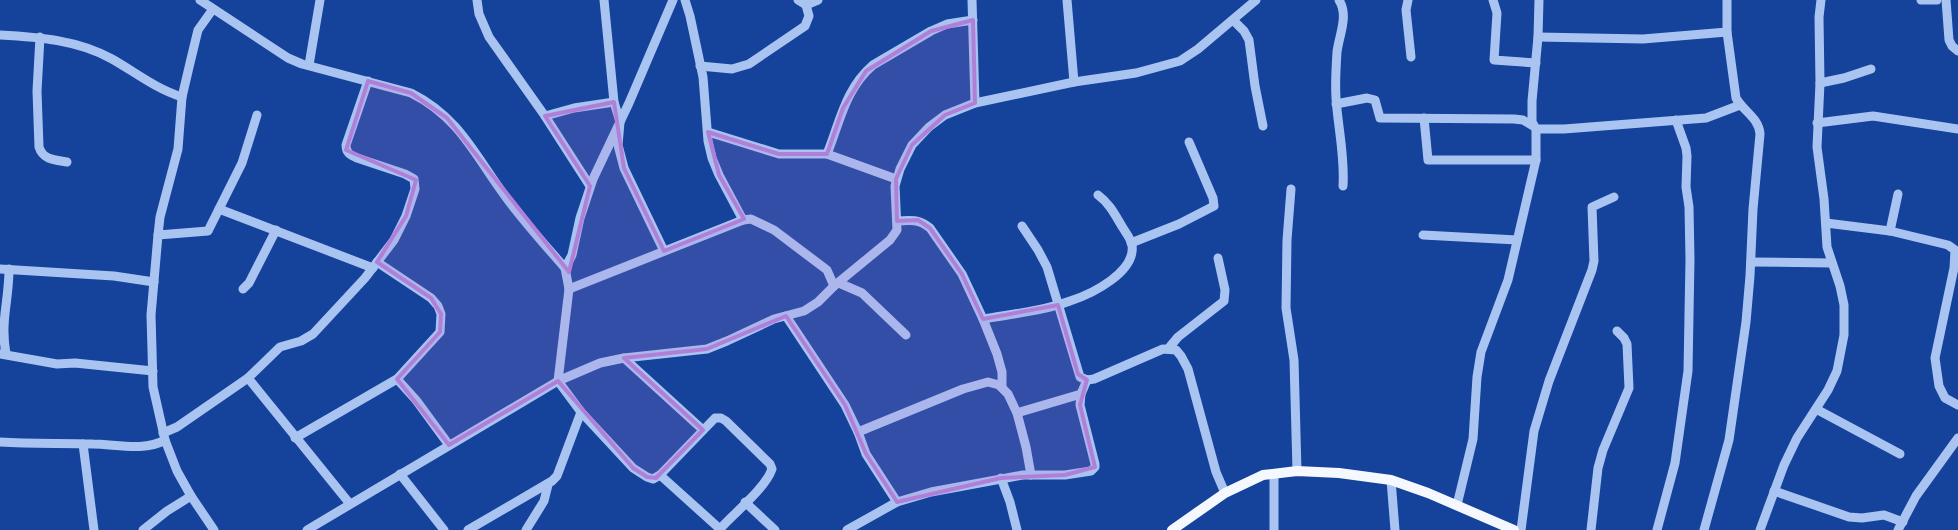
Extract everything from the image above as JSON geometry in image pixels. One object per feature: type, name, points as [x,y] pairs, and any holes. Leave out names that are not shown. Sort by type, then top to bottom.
[{"type":"main road","points":[[1172,530],[1225,493],[1263,475],[1296,471],[1339,473],[1391,480],[1457,505],[1514,530]]},
{"type":"street","points":[[200,0],[288,58],[411,93],[428,101],[466,138],[508,200],[566,268],[569,289],[558,381],[582,412],[640,473],[653,479],[660,475],[715,418],[721,418],[772,467],[772,471],[767,478],[719,530],[660,475]]},
{"type":"street","points":[[309,65],[320,0]]},
{"type":"street","points":[[477,0],[479,14],[489,37],[545,116],[590,186]]},
{"type":"street","points":[[604,0],[614,102],[620,122],[618,145],[624,168],[664,251]]},
{"type":"street","points":[[566,268],[572,255],[580,218],[590,186],[673,0]]},
{"type":"street","points":[[685,0],[700,66],[712,158],[718,175],[743,220]]},
{"type":"street","points":[[700,66],[732,68],[749,64],[805,26],[809,16],[802,2],[818,0]]},
{"type":"street","points":[[972,0],[976,104]]},
{"type":"street","points":[[1069,0],[1074,82]]},
{"type":"street","points":[[307,530],[558,381],[600,363],[624,358],[707,349],[774,319],[804,311],[811,307],[890,240],[896,230],[897,221],[896,179],[912,145],[945,114],[976,104],[1074,82],[1136,73],[1180,60],[1198,49],[1256,0]]},
{"type":"street","points":[[1339,0],[1343,7],[1343,18],[1336,66],[1336,104],[1341,132],[1344,170],[1343,186]]},
{"type":"street","points":[[1408,0],[1406,10],[1411,57]]},
{"type":"street","points":[[1493,0],[1498,14],[1494,60],[1536,63]]},
{"type":"street","points":[[1457,505],[1473,439],[1477,377],[1481,352],[1502,299],[1536,160],[1532,101],[1538,37],[1539,0]]},
{"type":"street","points":[[1704,530],[1729,440],[1746,322],[1760,128],[1736,98],[1727,32],[1727,0]]},
{"type":"street","points":[[1760,530],[1796,438],[1828,390],[1837,371],[1844,335],[1844,305],[1827,247],[1817,146],[1820,83],[1819,17],[1821,0]]},
{"type":"street","points":[[1922,0],[1937,0]]},
{"type":"street","points":[[1946,0],[1949,40],[1958,51]]},
{"type":"street","points":[[213,8],[198,30],[182,97],[178,149],[160,217],[151,315],[154,387],[164,436],[177,471],[214,530]]},
{"type":"street","points":[[827,154],[842,108],[866,71],[931,31],[947,24],[973,20]]},
{"type":"street","points":[[1233,20],[1244,31],[1249,40],[1263,126]]},
{"type":"street","points":[[1538,37],[1643,39],[1727,32]]},
{"type":"street","points":[[0,35],[40,38],[86,47],[111,58],[166,92],[182,97]]},
{"type":"street","points":[[40,38],[38,91],[40,154],[44,157],[67,162]]},
{"type":"street","points":[[1820,83],[1844,78],[1871,69]]},
{"type":"street","points":[[0,442],[145,446],[159,443],[164,436],[248,378],[280,347],[300,341],[313,334],[375,265],[394,240],[415,189],[416,182],[414,179],[405,174],[357,158],[346,150],[346,145],[368,81]]},
{"type":"street","points":[[1336,104],[1367,98],[1377,102],[1380,118],[1514,118],[1523,120],[1535,128],[1564,129],[1706,118],[1740,105]]},
{"type":"street","points":[[545,116],[574,108],[614,102]]},
{"type":"street","points":[[158,235],[208,231],[242,163],[257,115]]},
{"type":"street","points":[[1817,123],[1873,116],[1958,129]]},
{"type":"street","points":[[1424,118],[1428,160],[1536,160]]},
{"type":"street","points":[[1657,530],[1675,463],[1688,371],[1690,251],[1689,207],[1686,188],[1687,156],[1676,120]]},
{"type":"street","points":[[708,132],[779,154],[827,154],[896,179]]},
{"type":"street","points":[[1131,243],[1179,224],[1214,206],[1214,198],[1188,142]]},
{"type":"street","points":[[1291,189],[1287,240],[1286,308],[1294,360],[1296,471]]},
{"type":"street","points":[[1890,231],[1898,194]]},
{"type":"street","points":[[983,319],[1058,305],[1090,292],[1119,274],[1130,263],[1131,243],[1108,202],[1098,195]]},
{"type":"street","points":[[1521,530],[1534,431],[1549,381],[1594,261],[1592,207],[1614,197]]},
{"type":"street","points":[[219,209],[375,265],[431,298],[438,306],[441,314],[440,332],[397,379],[295,438]]},
{"type":"street","points":[[569,289],[743,220],[751,219],[774,230],[827,270],[837,284],[862,293],[906,335]]},
{"type":"street","points":[[897,221],[918,220],[930,228],[962,274],[997,354],[1002,372],[1002,386],[1017,413],[1031,475]]},
{"type":"street","points":[[1826,223],[1890,231],[1948,245],[1955,250],[1954,268],[1935,358],[1939,386],[1945,398],[1958,405]]},
{"type":"street","points":[[1022,226],[1047,267],[1080,377],[1087,380],[1105,375],[1156,351],[1176,350],[1181,356],[1188,369],[1216,472],[1225,493]]},
{"type":"street","points":[[243,289],[249,282],[276,230]]},
{"type":"street","points":[[1423,235],[1517,240]]},
{"type":"street","points":[[1168,349],[1193,324],[1224,301],[1224,290],[1218,258]]},
{"type":"street","points":[[1751,262],[1832,262]]},
{"type":"street","points":[[153,372],[75,362],[57,364],[3,354],[3,323],[9,284],[4,269],[114,276],[154,282]]},
{"type":"street","points":[[786,316],[794,325],[845,405],[866,454],[897,502]]},
{"type":"street","points":[[1591,530],[1598,468],[1603,450],[1629,388],[1627,344],[1617,331]]},
{"type":"street","points":[[624,358],[703,430]]},
{"type":"street","points":[[248,378],[350,504]]},
{"type":"street","points":[[397,379],[416,400],[449,445]]},
{"type":"street","points":[[847,530],[897,502],[931,492],[1000,478],[1031,475],[1065,475],[1091,470],[1095,467],[1093,449],[1080,405],[1087,380]]},
{"type":"street","points":[[858,432],[963,389],[988,382],[1002,386]]},
{"type":"street","points":[[1017,413],[1082,394]]},
{"type":"street","points":[[1816,409],[1900,454]]},
{"type":"street","points":[[468,530],[548,485],[557,476],[582,412]]},
{"type":"street","points":[[1774,491],[1849,517],[1862,518],[1884,515],[1900,526],[1916,496],[1958,438]]},
{"type":"street","points":[[83,444],[94,530]]},
{"type":"street","points":[[400,474],[444,530]]},
{"type":"street","points":[[1274,474],[1274,530]]},
{"type":"street","points":[[1000,478],[1010,502],[1017,530]]},
{"type":"street","points":[[1391,480],[1395,530]]},
{"type":"street","points":[[526,530],[544,501],[548,485]]},
{"type":"street","points":[[143,530],[167,511],[191,496]]},
{"type":"street","points":[[746,502],[775,530]]},
{"type":"highlighted area","points":[[973,20],[975,103],[945,115],[912,145],[896,179],[897,221],[918,220],[930,228],[962,274],[983,319],[1058,305],[1078,374],[1087,380],[1080,405],[1095,467],[1065,475],[1001,478],[897,502],[866,454],[845,405],[786,316],[707,349],[624,358],[703,430],[656,478],[647,477],[633,468],[558,381],[449,445],[397,379],[440,332],[441,314],[431,298],[377,262],[406,216],[416,180],[346,150],[368,81],[411,93],[447,118],[569,272],[590,186],[545,116],[614,102],[624,168],[664,251],[744,219],[719,175],[708,132],[779,154],[827,154],[843,108],[866,71],[931,31]]}]
